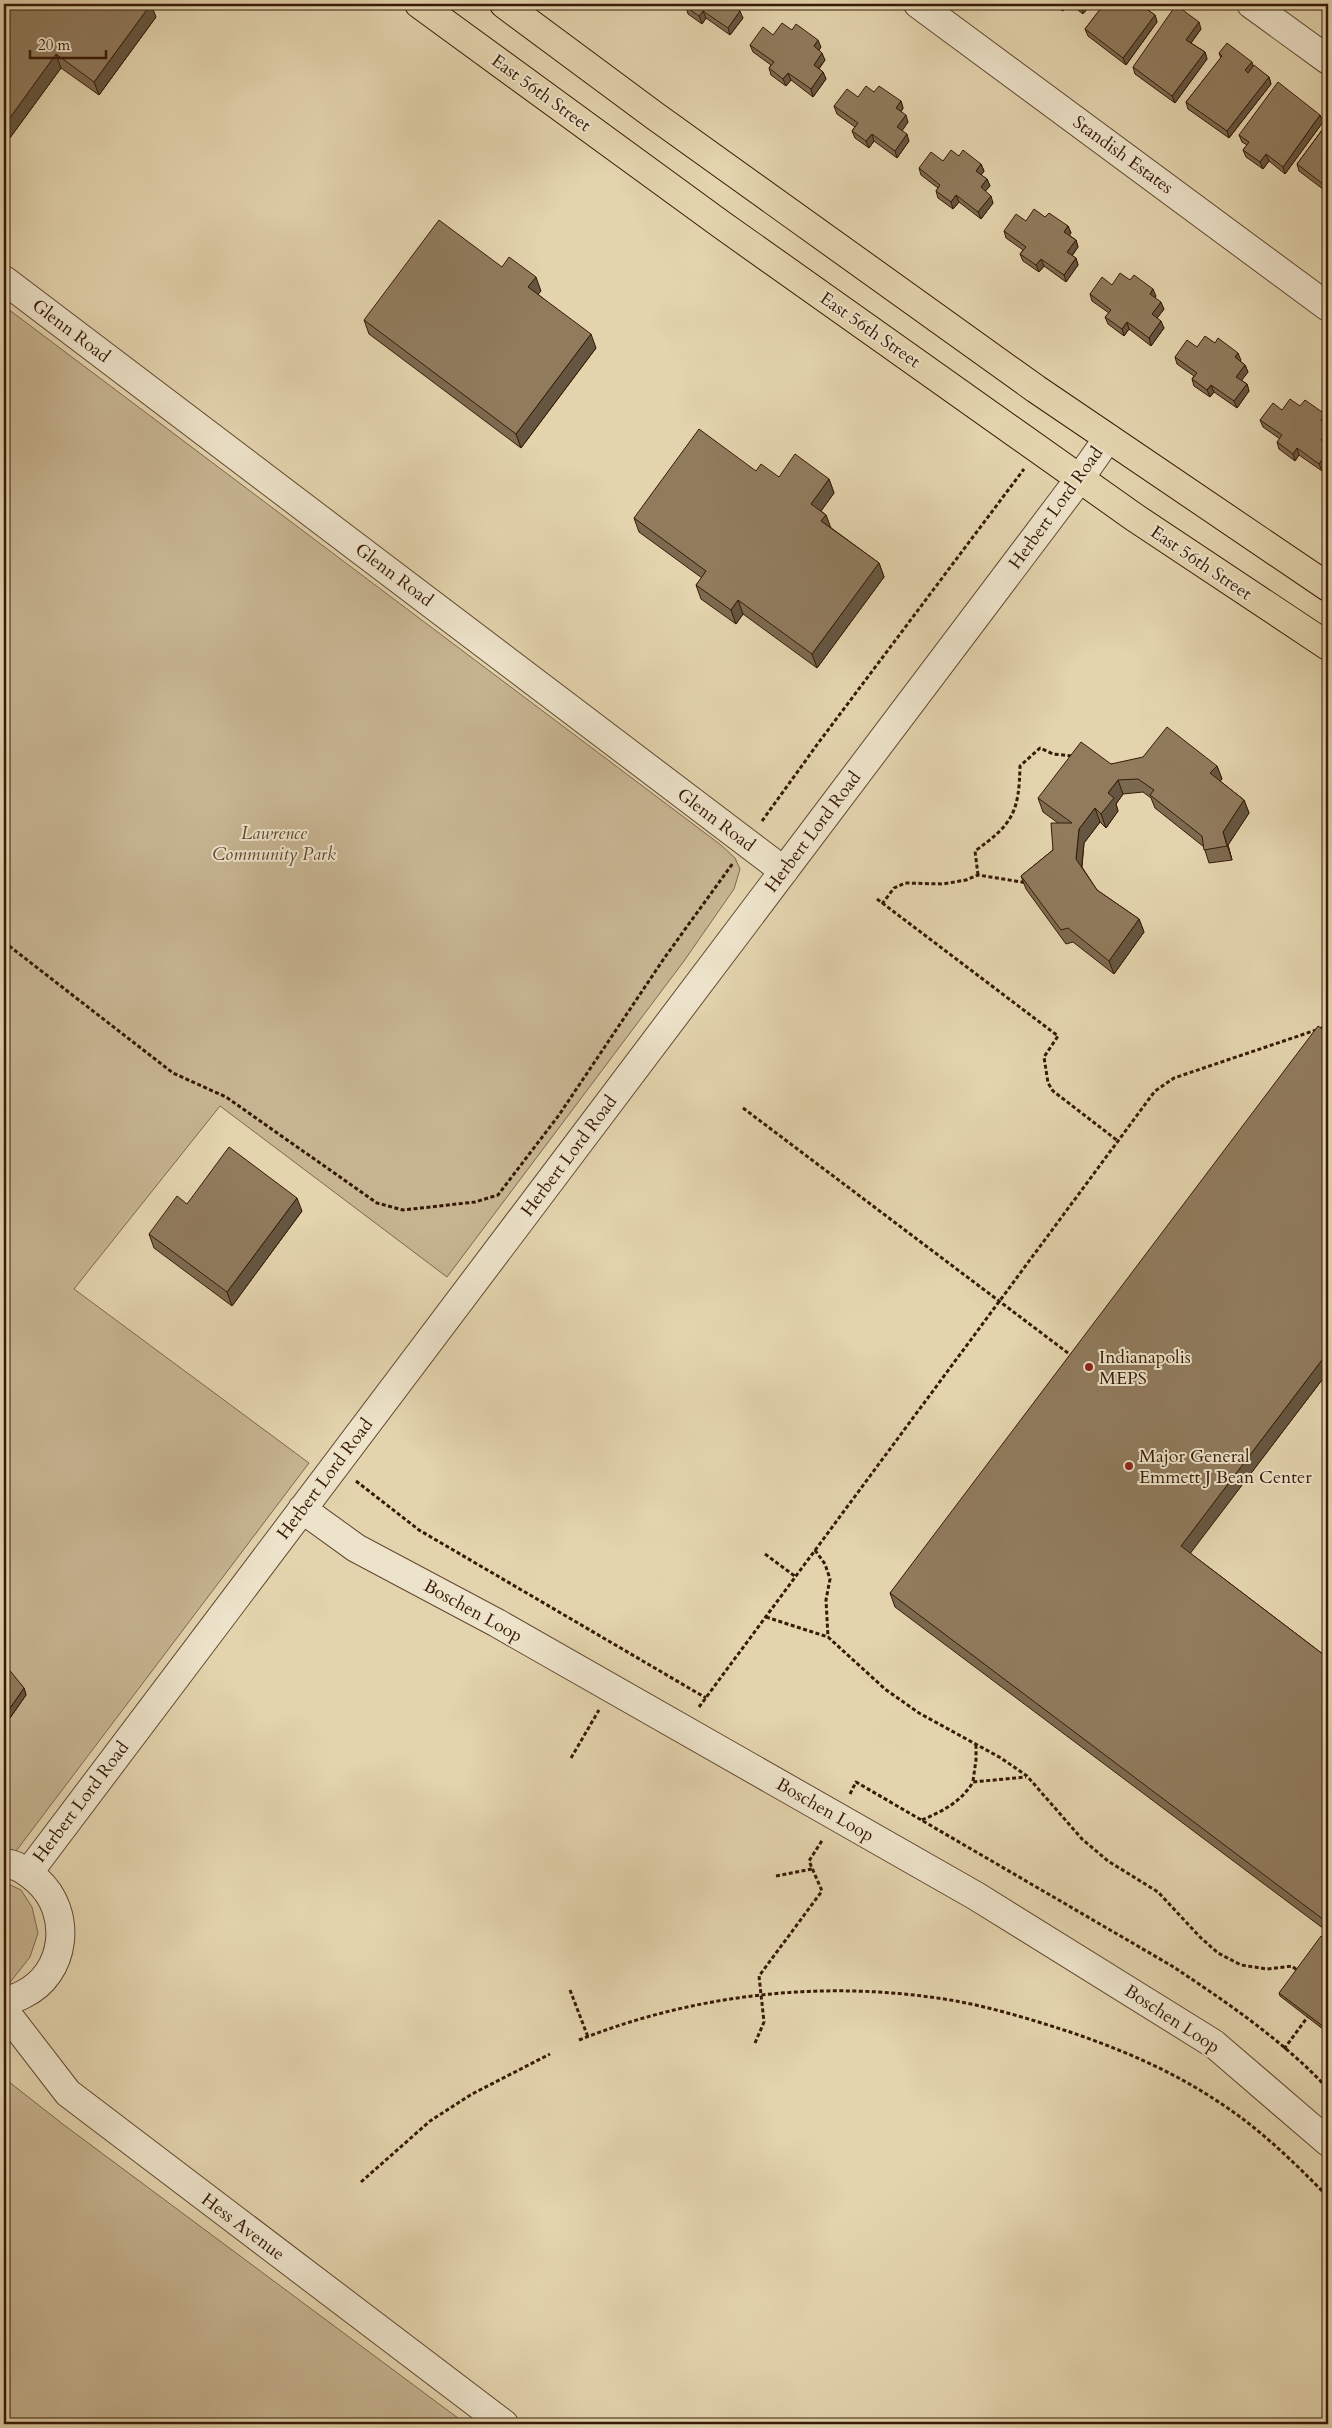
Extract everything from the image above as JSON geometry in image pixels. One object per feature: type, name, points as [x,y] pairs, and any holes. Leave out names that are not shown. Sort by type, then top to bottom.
[{"type":"main road","name":"East 56th Street","points":[[419,4],[722,225],[1080,478],[1251,596],[1328,646]]},
{"type":"main road","points":[[504,4],[831,243],[1108,438],[1328,587]]},
{"type":"street","name":"Standish Estates","points":[[918,4],[1328,307]]},
{"type":"street","points":[[1251,4],[1328,60]]},
{"type":"street","name":"Glenn Road","points":[[4,280],[784,871]]},
{"type":"street","name":"Herbert Lord Road","points":[[29,1872],[1080,478],[1108,438]]},
{"type":"street","name":"Boschen Loop","points":[[302,1509],[356,1548],[497,1623],[976,1896],[1214,2044],[1328,2142]]},
{"type":"street","points":[[4,1863],[29,1872],[47,1889],[59,1911],[62,1936],[56,1960],[42,1981],[22,1995],[4,2001]]},
{"type":"street","name":"Hess Avenue","points":[[4,2010],[68,2093],[75,2099],[504,2424]]},
{"type":"path","points":[[4,942],[173,1073],[226,1097],[377,1203],[403,1210],[475,1202],[498,1195],[560,1115],[665,957],[819,742],[959,558],[1011,485]]},
{"type":"path","points":[[978,875],[975,851],[997,833],[1015,810],[1019,796],[1020,766],[1040,748],[1053,754],[1068,757],[1076,756]]},
{"type":"path","points":[[882,904],[898,884],[943,884],[966,880],[978,875],[1032,884]]},
{"type":"path","points":[[877,899],[1058,1036],[1044,1057],[1048,1083],[1053,1091],[1118,1141]]},
{"type":"path","points":[[694,1714],[1155,1091],[1162,1084],[1328,1026]]},
{"type":"path","points":[[743,1108],[1080,1362]]},
{"type":"path","points":[[358,1483],[419,1530],[706,1698]]},
{"type":"path","points":[[816,1550],[825,1564],[830,1579],[826,1600],[828,1637]]},
{"type":"path","points":[[765,1554],[796,1577]]},
{"type":"path","points":[[766,1617],[828,1637],[885,1689],[919,1713],[1001,1758],[1027,1776],[1082,1839],[1108,1861],[1158,1892],[1200,1937],[1218,1953],[1240,1965],[1267,1969],[1292,1966],[1306,1976]]},
{"type":"path","points":[[571,1758],[600,1707]]},
{"type":"path","points":[[921,1820],[945,1810],[957,1802],[973,1782],[976,1745]]},
{"type":"path","points":[[973,1782],[1027,1776]]},
{"type":"path","points":[[846,1801],[856,1782],[1172,1966],[1216,1995],[1284,2048],[1328,2089]]},
{"type":"path","points":[[755,2043],[764,2022],[759,1976],[822,1892],[809,1861],[826,1834]]},
{"type":"path","points":[[776,1876],[812,1869]]},
{"type":"path","points":[[570,1990],[588,2037]]},
{"type":"path","points":[[579,2040],[682,2009],[794,1992],[875,1992],[957,2001],[1087,2038],[1172,2075],[1214,2098],[1253,2126],[1328,2197]]},
{"type":"path","points":[[1284,2048],[1311,2012]]},
{"type":"path","points":[[361,2182],[430,2121],[472,2094],[550,2054]]},
{"type":"green space","name":"Lawrence Community Park","points":[[4,306],[721,845],[735,858],[740,869],[734,889],[684,961],[447,1277],[220,1106],[74,1289],[309,1463],[4,1867]]},
{"type":"green space","points":[[4,1882],[21,1890],[32,1907],[38,1933],[30,1957],[4,1990]]},
{"type":"green space","points":[[4,2078],[64,2125],[466,2424],[4,2424]]},
{"type":"building","points":[[4,4],[151,4],[94,82],[56,54],[4,126]]},
{"type":"building","points":[[688,4],[731,4],[740,11],[728,28],[703,11],[699,16],[686,7]]},
{"type":"building","points":[[1104,4],[1139,4],[1155,15],[1123,58],[1085,29]]},
{"type":"building","points":[[1176,5],[1199,22],[1186,40],[1205,52],[1172,96],[1133,67]]},
{"type":"building","points":[[782,23],[792,30],[796,24],[818,40],[814,46],[822,53],[814,65],[823,72],[811,89],[788,73],[783,79],[769,68],[774,62],[750,45],[763,27],[773,35]]},
{"type":"building","points":[[1227,43],[1252,62],[1245,70],[1248,73],[1254,65],[1269,77],[1227,131],[1186,102],[1222,56],[1219,53]]},
{"type":"building","points":[[1278,82],[1320,115],[1283,167],[1266,154],[1260,162],[1243,150],[1249,142],[1239,135]]},
{"type":"building","points":[[866,86],[874,92],[879,86],[901,101],[896,108],[906,115],[897,127],[907,134],[895,151],[872,134],[866,141],[852,131],[858,123],[834,106],[847,89],[858,97]]},
{"type":"building","points":[[1328,122],[1328,188],[1297,164]]},
{"type":"building","points":[[951,150],[959,156],[963,150],[981,164],[976,171],[987,179],[981,187],[991,196],[978,212],[956,195],[951,202],[936,191],[940,185],[919,168],[931,152],[943,161]]},
{"type":"building","points":[[1034,209],[1045,217],[1049,213],[1068,226],[1064,232],[1076,240],[1067,252],[1076,258],[1064,275],[1041,259],[1036,265],[1020,254],[1026,247],[1004,231],[1016,214],[1026,221]]},
{"type":"building","points":[[439,220],[502,267],[509,257],[536,277],[528,287],[591,334],[516,434],[364,320]]},
{"type":"building","points":[[1120,273],[1130,280],[1134,275],[1153,289],[1150,294],[1161,302],[1152,314],[1161,321],[1149,338],[1127,322],[1122,329],[1105,317],[1111,310],[1090,294],[1102,277],[1112,285]]},
{"type":"building","points":[[1205,336],[1215,343],[1218,338],[1238,353],[1235,357],[1245,365],[1236,377],[1247,384],[1234,401],[1211,385],[1207,390],[1192,379],[1197,373],[1175,357],[1187,340],[1197,347]]},
{"type":"building","points":[[1290,399],[1300,406],[1305,400],[1325,414],[1321,420],[1328,426],[1328,430],[1321,440],[1328,445],[1328,451],[1319,464],[1297,448],[1293,454],[1277,442],[1282,435],[1260,420],[1273,403],[1282,410]]},
{"type":"building","points":[[699,429],[756,471],[761,464],[779,477],[795,454],[829,479],[811,504],[826,515],[821,521],[879,563],[812,654],[738,600],[731,610],[696,585],[706,571],[634,518]]},
{"type":"building","points":[[1167,727],[1217,766],[1210,773],[1244,800],[1223,832],[1227,846],[1204,850],[1202,836],[1150,795],[1154,790],[1138,779],[1118,780],[1108,793],[1114,798],[1101,814],[1095,808],[1079,829],[1076,859],[1097,890],[1139,919],[1109,961],[1068,928],[1061,930],[1021,876],[1053,850],[1051,823],[1072,823],[1038,798],[1081,742],[1111,764],[1143,757]]},
{"type":"building","name":"Major General Emmett J Bean Center","points":[[1318,1026],[1328,1033],[1328,1352],[1181,1546],[1328,1658],[1328,1923],[890,1593]]},
{"type":"building","points":[[229,1147],[297,1198],[227,1292],[149,1234],[177,1196],[187,1204]]},
{"type":"building","points":[[4,1667],[7,1667],[24,1688],[8,1711],[4,1710]]},
{"type":"building","points":[[1321,1936],[1328,1941],[1328,2030],[1279,1993]]},
{"type":"place","name":"Indianapolis MEPS","points":[[1089,1367]]},
{"type":"place","name":"Major General Emmett J Bean Center","points":[[1129,1466]]}]
